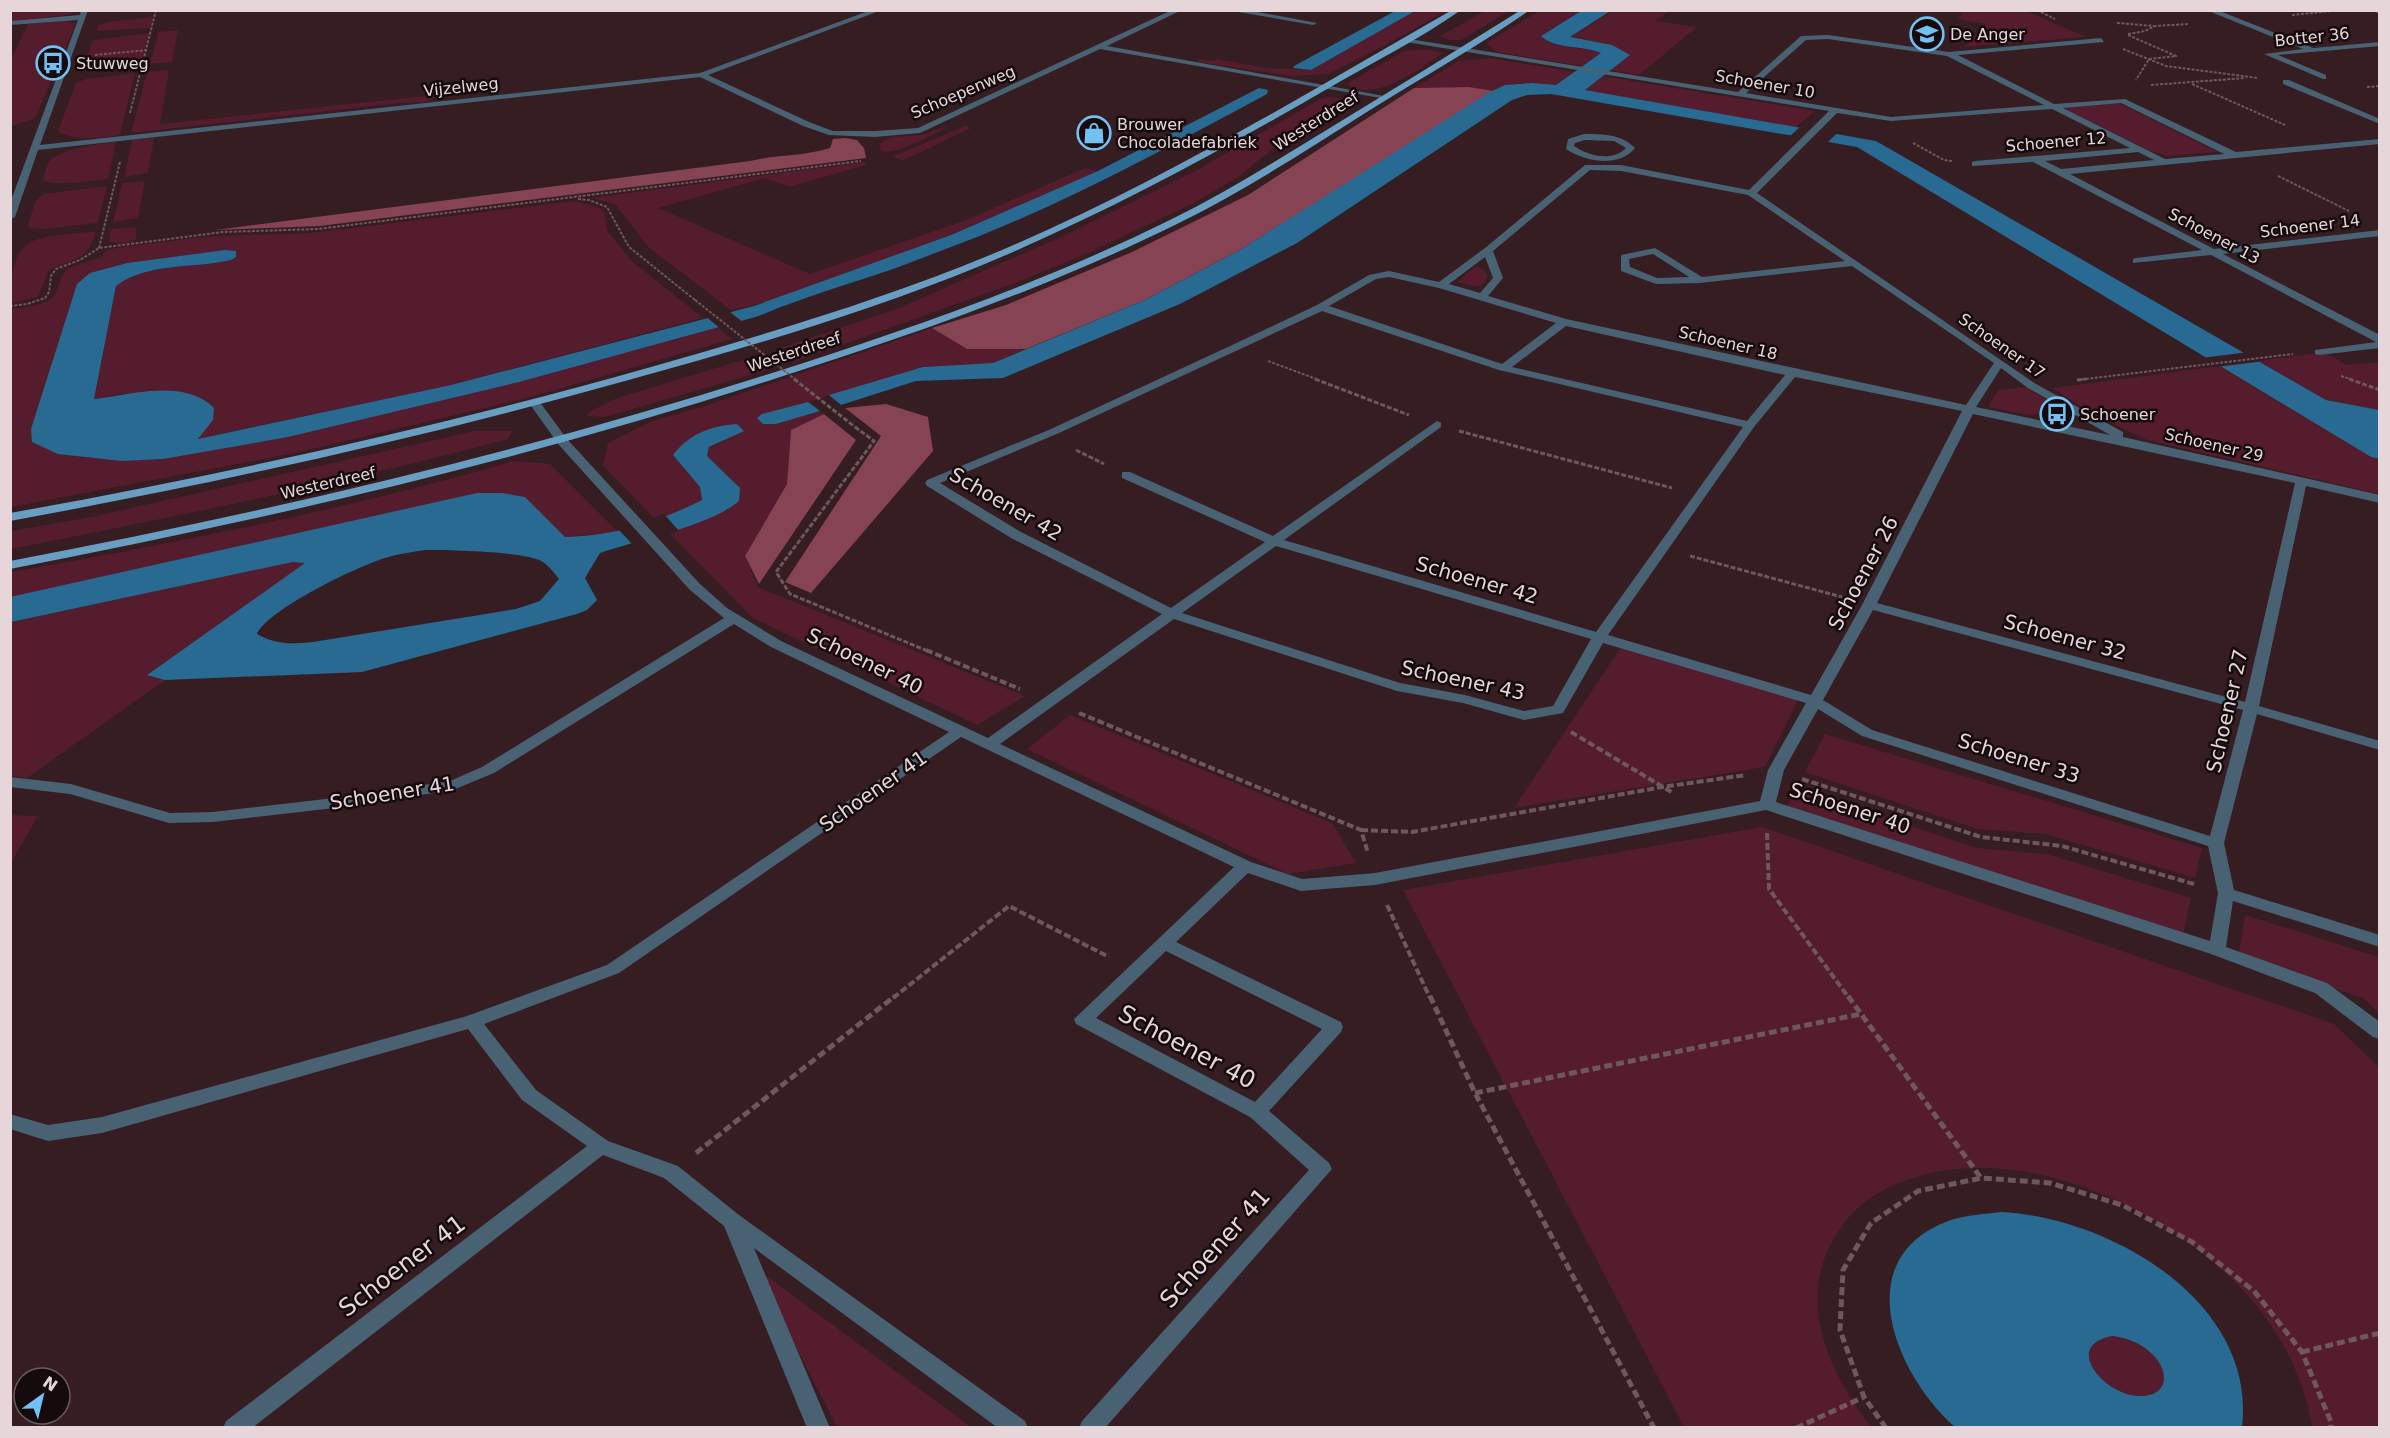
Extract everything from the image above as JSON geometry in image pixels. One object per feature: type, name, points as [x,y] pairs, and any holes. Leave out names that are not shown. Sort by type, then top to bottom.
[{"type":"main road","name":"Westerdreef","points":[[10,517],[142,494],[535,404],[825,320],[1030,242],[1180,172],[1458,10]]},
{"type":"main road","name":"Westerdreef","points":[[10,565],[154,539],[340,498],[563,441],[849,352],[977,307],[1071,270],[1178,220],[1250,181],[1527,10]]},
{"type":"street","name":"Vijzelweg","points":[[35,148],[701,75],[879,10]]},
{"type":"street","name":"Schoepenweg","points":[[701,75],[806,124],[832,133],[875,134],[920,130],[1179,10]]},
{"type":"street","points":[[1230,10],[1313,23]]},
{"type":"street","points":[[2209,10],[2313,50]]},
{"type":"street","points":[[14,26],[84,14]]},
{"type":"street","points":[[11,214],[84,14]]},
{"type":"street","points":[[1740,94],[1804,38],[1828,37],[1949,54],[2101,40]]},
{"type":"street","name":"Schoener 10","points":[[1406,40],[1891,119],[2122,101],[2234,155]]},
{"type":"street","name":"Botter 36","points":[[2323,77],[2268,54],[2379,44]]},
{"type":"street","points":[[1099,47],[1386,97]]},
{"type":"street","name":"Schoener 12","points":[[1949,54],[2164,162]]},
{"type":"street","points":[[2286,82],[2379,122]]},
{"type":"street","points":[[1441,285],[1488,250],[1588,167],[1607,162],[1625,155],[1631,148],[1623,142],[1604,137],[1584,137],[1569,144],[1573,151],[1607,162],[1750,193],[1807,140],[1834,111]]},
{"type":"street","name":"Schoener 12","points":[[2061,172],[2379,141]]},
{"type":"street","name":"Schoener 12","points":[[1975,164],[2139,150]]},
{"type":"street","name":"Schoener 13","points":[[2035,159],[2379,340]]},
{"type":"street","name":"Schoener 17","points":[[1750,193],[2032,386],[2138,444]]},
{"type":"street","name":"Schoener 14","points":[[2136,261],[2379,233]]},
{"type":"street","points":[[1482,297],[1498,278],[1488,250]]},
{"type":"street","points":[[1700,280],[1655,251],[1624,257],[1625,269],[1656,281],[1700,280],[1854,263]]},
{"type":"street","name":"Schoener 42","points":[[1172,614],[1016,535],[931,483],[1046,435],[1234,348],[1321,307],[1372,277],[1389,274],[1441,285]]},
{"type":"street","name":"Schoener 18","points":[[1441,285],[1564,322],[1792,373],[1970,408]]},
{"type":"street","points":[[1321,307],[1503,368],[1750,426]]},
{"type":"street","points":[[1503,368],[1564,322]]},
{"type":"street","points":[[2319,352],[2379,345]]},
{"type":"street","name":"Schoener 26","points":[[1767,805],[1776,770],[1869,605],[1970,408],[2000,362]]},
{"type":"street","name":"Schoener 43","points":[[1172,614],[1397,687],[1464,699],[1524,716],[1558,710],[1600,636],[1750,426],[1792,373]]},
{"type":"street","name":"Schoener 40","points":[[535,404],[563,441],[694,587],[722,611],[776,644],[1245,866],[1301,885],[1374,879],[1767,805],[2217,950],[2321,988],[2379,1032]]},
{"type":"street","name":"Schoener 29","points":[[1970,408],[2379,499]]},
{"type":"street","points":[[988,745],[1437,425]]},
{"type":"street","name":"Schoener 42","points":[[1126,475],[1274,541],[1600,636]]},
{"type":"street","name":"Schoener 27","points":[[2217,950],[2226,893],[2216,843],[2251,708],[2301,482]]},
{"type":"street","name":"Schoener 32","points":[[1869,605],[2251,708],[2379,746]]},
{"type":"street","name":"Schoener 41","points":[[10,782],[71,789],[169,818],[213,817],[343,802],[453,785],[488,770],[734,618]]},
{"type":"street","points":[[1600,636],[1815,701]]},
{"type":"street","name":"Schoener 33","points":[[1815,701],[1867,733],[2216,843]]},
{"type":"street","name":"Schoener 41","points":[[10,1121],[48,1132],[102,1125],[472,1021],[613,969],[960,731]]},
{"type":"street","name":"Schoener 40","points":[[1164,943],[1334,1027],[1257,1112],[1083,1019],[1245,866]]},
{"type":"street","points":[[2226,893],[2379,941]]},
{"type":"street","points":[[472,1021],[529,1095],[602,1146],[671,1172],[732,1221],[1017,1428]]},
{"type":"street","name":"Schoener 41","points":[[1090,1428],[1322,1169],[1257,1112]]},
{"type":"street","name":"Schoener 41","points":[[234,1428],[602,1146]]},
{"type":"street","points":[[732,1221],[819,1428]]},
{"type":"path","points":[[2037,10],[2101,40],[2166,66],[2286,82]]},
{"type":"path","points":[[2373,10],[2379,13]]},
{"type":"path","points":[[2128,34],[2176,56],[2149,59]]},
{"type":"path","points":[[68,57],[147,50]]},
{"type":"path","points":[[2144,86],[2192,84],[2252,77]]},
{"type":"path","points":[[2192,84],[2332,146]]},
{"type":"path","points":[[1891,119],[1887,130],[1944,160],[1975,164]]},
{"type":"path","points":[[2234,155],[2359,216]]},
{"type":"path","points":[[10,306],[27,304],[45,298],[49,292],[51,276],[56,269],[80,260],[99,248],[223,232],[318,229],[862,160]]},
{"type":"path","points":[[565,199],[589,200],[607,207],[629,247],[874,441],[776,572],[790,594],[1361,830],[1374,879],[1475,1093],[1654,1428]]},
{"type":"path","points":[[1234,348],[1437,425],[1702,496]]},
{"type":"path","points":[[2032,386],[2273,356]]},
{"type":"path","points":[[1046,435],[1126,475]]},
{"type":"path","points":[[1663,549],[1869,605]]},
{"type":"path","points":[[1540,713],[1713,815]]},
{"type":"path","points":[[1767,805],[1769,889],[1982,1178]]},
{"type":"path","points":[[671,1172],[1009,906],[1135,970]]},
{"type":"path","points":[[1475,1093],[1861,1014]]},
{"type":"path","points":[[1886,1428],[1864,1397],[1840,1330],[1843,1269],[1871,1223],[1918,1191],[1982,1178],[2050,1183],[2121,1205],[2192,1242],[2254,1292],[2302,1352],[2331,1422],[2331,1428]]},
{"type":"path","points":[[2302,1352],[2379,1333]]},
{"type":"path","points":[[1796,1428],[1864,1397]]},
{"type":"shaded area","points":[[11,10],[80,11],[67,15],[11,21]]},
{"type":"shaded area","points":[[1415,11],[1446,11],[1328,74],[1291,76],[1198,62],[1198,59],[1213,61],[1217,59],[1266,68],[1311,70]]},
{"type":"shaded area","points":[[1485,11],[1509,11],[1461,40],[1450,40],[1440,36]]},
{"type":"shaded area","points":[[1539,11],[1581,11],[1541,36],[1553,44],[1601,53],[1583,66],[1496,52],[1486,43]]},
{"type":"shaded area","points":[[1612,11],[1669,11],[1655,21],[1697,27],[1639,75],[1610,70],[1629,55],[1569,38]]},
{"type":"shaded area","points":[[1947,11],[2026,11],[2086,37],[1964,47],[1986,24],[1957,19],[1963,13]]},
{"type":"shaded area","points":[[153,17],[150,28],[97,31],[98,25],[108,22]]},
{"type":"shaded area","points":[[63,21],[76,23],[37,114],[34,119],[11,126],[10,61],[28,24]]},
{"type":"shaded area","points":[[178,30],[172,62],[150,64],[158,32]]},
{"type":"shaded area","points":[[149,33],[141,65],[96,69],[84,66],[92,42],[95,40]]},
{"type":"shaded area","points":[[1427,49],[1443,53],[1396,82],[1370,90],[1357,89],[1346,84],[1404,51]]},
{"type":"shaded area","points":[[1490,58],[1575,72],[1556,86],[1516,84],[1494,91],[1469,87],[1414,88],[1458,61]]},
{"type":"shaded area","points":[[169,70],[160,124],[436,95],[436,97],[425,102],[131,133],[147,72]]},
{"type":"shaded area","points":[[135,73],[120,135],[80,138],[58,131],[76,83],[86,79]]},
{"type":"shaded area","points":[[1602,76],[1815,111],[1796,127],[1584,90]]},
{"type":"shaded area","points":[[1469,87],[1494,91],[1240,250],[1145,300],[1026,349],[967,349],[932,328],[1006,305],[1132,252],[1248,195],[1414,88]]},
{"type":"shaded area","points":[[1330,97],[1341,99],[1341,107],[1275,147],[1237,178],[1192,204],[1090,252],[1018,282],[794,362],[778,349],[899,308],[1061,237],[1199,169],[1320,99]]},
{"type":"shaded area","points":[[2119,103],[2217,152],[2167,156],[2148,150],[2063,108]]},
{"type":"shaded area","points":[[954,124],[897,150],[881,151],[879,144],[891,137],[920,135]]},
{"type":"shaded area","points":[[965,126],[971,128],[904,160],[892,157]]},
{"type":"shaded area","points":[[154,138],[148,173],[124,177],[132,140]]},
{"type":"shaded area","points":[[833,139],[857,140],[864,148],[866,158],[320,226],[215,230],[809,153],[830,148]]},
{"type":"shaded area","points":[[116,142],[108,179],[65,183],[43,180],[49,162],[61,153]]},
{"type":"shaded area","points":[[865,162],[866,165],[789,187],[765,178],[658,208],[810,274],[966,220],[1085,168],[1098,171],[905,253],[787,295],[731,310],[649,248],[615,204],[591,198]]},
{"type":"shaded area","points":[[145,181],[138,218],[113,222],[122,183]]},
{"type":"shaded area","points":[[107,186],[98,223],[44,229],[29,228],[35,202],[43,194]]},
{"type":"shaded area","points":[[574,201],[599,207],[604,213],[608,232],[632,261],[703,318],[451,385],[196,439],[213,420],[121,394],[94,399],[116,286],[142,273],[231,260],[236,257],[236,251],[225,250],[127,263],[90,273],[58,454],[288,437],[717,327],[732,339],[531,397],[295,453],[11,507],[10,309],[37,305],[50,299],[67,269],[101,257],[107,250],[116,248],[209,236],[310,233]]},
{"type":"shaded area","points":[[136,227],[136,240],[123,244],[109,242],[111,229]]},
{"type":"shaded area","points":[[96,231],[93,241],[84,254],[49,270],[38,297],[11,303],[15,262],[21,250],[42,238]]},
{"type":"shaded area","points":[[1476,266],[1483,269],[1488,276],[1485,282],[1478,287],[1457,282]]},
{"type":"shaded area","points":[[932,328],[967,349],[1026,349],[993,363],[923,367],[757,418],[776,424],[820,411],[824,414],[791,430],[787,484],[745,556],[758,587],[1025,696],[977,725],[753,618],[667,531],[728,510],[740,488],[707,456],[709,448],[743,431],[673,455],[700,487],[702,500],[657,521],[603,466],[608,443],[652,421],[705,406]]},
{"type":"shaded area","points":[[2324,352],[2347,365],[2379,362],[2379,410],[2326,400],[2258,361]]},
{"type":"shaded area","points":[[752,357],[768,370],[605,417],[587,416],[589,412],[617,398]]},
{"type":"shaded area","points":[[2219,366],[2371,457],[2379,459],[2379,494],[2147,440],[2088,412],[2053,388]]},
{"type":"shaded area","points":[[2026,387],[2062,410],[2029,415],[1988,407],[1998,390]]},
{"type":"shaded area","points":[[886,404],[928,417],[933,451],[811,593],[785,582],[881,436],[845,408]]},
{"type":"shaded area","points":[[824,414],[856,440],[759,584],[745,556],[787,484],[791,430]]},
{"type":"shaded area","points":[[475,431],[512,431],[508,439],[384,470],[11,549],[11,531],[91,517]]},
{"type":"shaded area","points":[[514,461],[550,464],[618,532],[565,537],[525,497],[11,597],[11,572],[264,523],[390,494]]},
{"type":"shaded area","points":[[293,562],[307,563],[148,674],[165,680],[27,778],[11,776],[11,622]]},
{"type":"shaded area","points":[[1625,641],[1801,694],[1765,767],[1514,808]]},
{"type":"shaded area","points":[[1070,715],[1332,823],[1356,863],[1288,874],[1027,749]]},
{"type":"shaded area","points":[[1825,734],[2202,848],[2195,878],[2046,834],[1977,829],[1805,772]]},
{"type":"shaded area","points":[[1797,788],[1977,848],[2047,854],[2191,898],[2182,939],[1785,810]]},
{"type":"shaded area","points":[[10,815],[38,816],[11,863]]},
{"type":"shaded area","points":[[1762,827],[2334,1024],[2379,1067],[2379,1427],[2312,1427],[2295,1369],[2265,1316],[2238,1285],[2205,1256],[2168,1229],[2126,1205],[2082,1187],[2037,1174],[1990,1168],[1945,1170],[1901,1182],[1888,1188],[1854,1212],[1830,1246],[1819,1282],[1820,1327],[1835,1370],[1871,1427],[1684,1427],[1403,890]]},
{"type":"shaded area","points":[[2245,915],[2379,957],[2379,1013],[2363,998],[2238,957]]},
{"type":"shaded area","points":[[756,1268],[971,1427],[837,1427]]},
{"type":"shaded area","points":[[2113,1336],[2138,1344],[2157,1359],[2162,1366],[2164,1380],[2157,1392],[2140,1396],[2127,1394],[2103,1380],[2094,1370],[2089,1359],[2090,1349],[2098,1341]]},
{"type":"water","points":[[1612,10],[1570,37],[1612,45],[1630,55],[1585,90],[1876,141],[2326,400],[2379,410],[2380,459],[2371,457],[1857,147],[1551,94],[1527,95],[1512,100],[1297,243],[1180,304],[1003,378],[916,381],[841,405],[829,395],[923,367],[993,363],[1145,300],[1240,250],[1490,92],[1505,85],[1532,83],[1556,85],[1601,53],[1554,43],[1541,36],[1581,11]]},
{"type":"water","points":[[1395,11],[1415,11],[1311,70],[1293,68],[1294,66]]},
{"type":"water","points":[[1259,88],[1268,90],[1267,94],[1124,170],[1051,205],[906,264],[759,316],[519,382],[288,437],[163,459],[122,461],[58,454],[32,442],[31,429],[77,284],[90,273],[127,263],[225,250],[236,251],[236,257],[231,260],[142,273],[116,286],[94,399],[140,392],[188,393],[214,408],[213,420],[198,439],[451,385],[754,306],[951,235],[1098,171]]},
{"type":"water","points":[[808,402],[820,411],[776,424],[763,424],[757,418],[762,414]]},
{"type":"water","points":[[737,424],[744,431],[709,447],[707,456],[740,488],[739,501],[727,510],[693,525],[600,553],[585,578],[597,600],[587,610],[577,614],[362,672],[165,680],[147,675],[305,563],[293,562],[11,622],[10,597],[477,493],[502,493],[525,497],[565,537],[602,534],[636,526],[702,500],[700,487],[673,455],[693,436]],"holes":[[[426,550],[504,553],[534,558],[543,562],[559,579],[540,601],[516,609],[313,642],[284,643],[257,634],[264,624],[277,613],[355,570],[395,555]]]},
{"type":"water","points":[[2001,1212],[2043,1218],[2087,1230],[2129,1249],[2168,1274],[2201,1305],[2226,1341],[2240,1382],[2242,1427],[1955,1427],[1933,1404],[1914,1378],[1900,1348],[1891,1318],[1890,1288],[1899,1260],[1919,1237],[1951,1220]],"holes":[[[2113,1336],[2142,1346],[2157,1359],[2164,1373],[2162,1387],[2157,1392],[2140,1396],[2127,1394],[2114,1388],[2094,1370],[2089,1359],[2090,1349],[2098,1341]]]},
{"type":"pier","points":[[1802,125],[1838,132],[1825,145],[1788,138]]},
{"type":"pier","points":[[726,309],[744,323],[721,329],[704,315]]},
{"type":"pier","points":[[2249,352],[2265,361],[2216,367],[2201,358]]},
{"type":"pier","points":[[664,514],[679,531],[633,545],[618,529]]},
{"type":"place","name":"De Anger","points":[[1927,34]]},
{"type":"place","name":"Stuwweg","points":[[53,63]]},
{"type":"place","name":"Brouwer Chocoladefabriek","points":[[1094,133]]},
{"type":"place","name":"Schoener","points":[[2057,414]]}]
